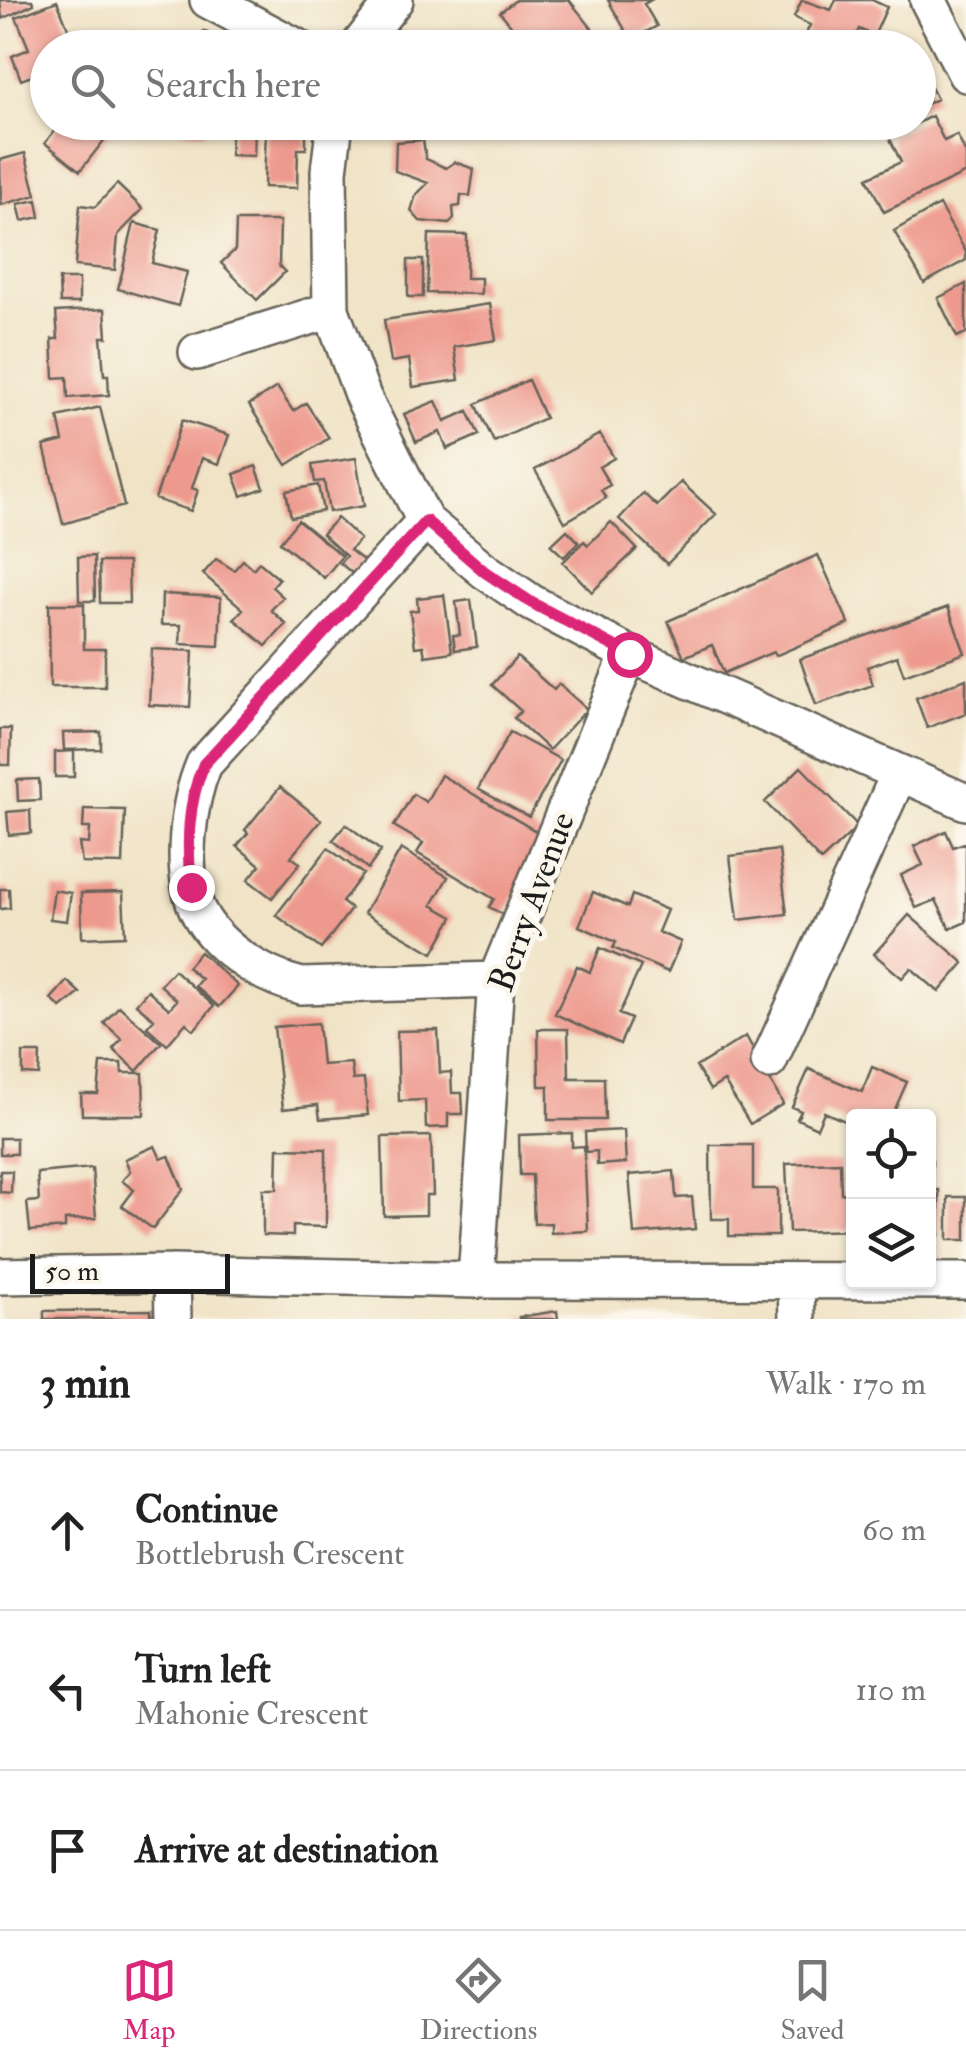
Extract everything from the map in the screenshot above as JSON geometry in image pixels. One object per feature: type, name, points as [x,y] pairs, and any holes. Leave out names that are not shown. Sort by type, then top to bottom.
[{"type":"street","points":[[208,0],[265,30]]},
{"type":"street","points":[[371,30],[395,0]]},
{"type":"street","points":[[928,0],[966,74]]},
{"type":"street","points":[[333,140],[329,171],[331,310],[363,397],[426,521],[485,572],[532,603],[629,654],[966,802]]},
{"type":"street","points":[[197,352],[331,310]]},
{"type":"street","points":[[426,521],[204,764],[194,786],[190,812],[191,887],[196,908],[210,930],[230,950],[282,981],[301,986],[496,980]]},
{"type":"street","name":"Berry Avenue","points":[[476,1280],[496,980],[629,654]]},
{"type":"street","points":[[769,1061],[899,774]]},
{"type":"street","points":[[172,1272],[173,1319]]},
{"type":"street","points":[[0,1276],[172,1272],[476,1280],[966,1282]]},
{"type":"street","points":[[796,1282],[797,1319]]},
{"type":"building","points":[[0,0],[32,0],[34,4],[2,19]]},
{"type":"building","points":[[516,0],[569,0],[593,30],[515,30],[500,12]]},
{"type":"building","points":[[608,0],[651,0],[644,4],[657,26],[650,30],[625,30]]},
{"type":"building","points":[[802,0],[831,10],[836,0],[872,0],[887,7],[877,30],[808,30],[810,25],[794,17]]},
{"type":"building","points":[[57,1],[69,30],[30,30],[30,77],[21,80],[12,56],[29,49],[16,17]]},
{"type":"building","points":[[936,124],[944,141],[957,135],[966,154],[966,173],[884,212],[867,178],[901,162],[890,140],[936,140]]},
{"type":"building","points":[[47,140],[104,140],[80,171],[45,143]]},
{"type":"building","points":[[231,140],[254,140],[254,156],[230,155]]},
{"type":"building","points":[[266,140],[306,140],[306,149],[298,149],[297,188],[264,187]]},
{"type":"building","points":[[423,140],[426,159],[446,168],[455,162],[474,169],[470,196],[461,195],[460,206],[453,207],[454,219],[449,224],[420,221],[411,211],[416,195],[428,183],[395,171],[396,142]]},
{"type":"building","points":[[25,153],[36,195],[1,205],[0,160]]},
{"type":"building","points":[[117,184],[143,209],[118,235],[115,270],[75,266],[80,205],[95,207]]},
{"type":"building","points":[[37,200],[40,217],[22,221],[18,204]]},
{"type":"building","points":[[939,205],[966,252],[966,260],[924,283],[894,231]]},
{"type":"building","points":[[236,221],[280,221],[279,266],[285,272],[257,300],[221,263],[235,250]]},
{"type":"building","points":[[134,223],[160,230],[152,263],[187,272],[178,306],[118,289]]},
{"type":"building","points":[[429,234],[467,235],[466,278],[481,278],[481,294],[427,293]]},
{"type":"building","points":[[408,260],[423,260],[423,297],[408,297]]},
{"type":"building","points":[[59,279],[79,279],[79,303],[60,303]]},
{"type":"building","points":[[966,284],[966,333],[957,337],[938,298]]},
{"type":"building","points":[[490,304],[496,340],[454,347],[459,380],[413,387],[409,359],[391,362],[384,320]]},
{"type":"building","points":[[105,309],[107,337],[101,337],[109,395],[68,398],[67,377],[54,378],[52,339],[58,339],[56,312]]},
{"type":"building","points":[[528,380],[545,418],[494,442],[476,404]]},
{"type":"building","points":[[277,387],[293,411],[306,403],[329,438],[287,465],[249,405]]},
{"type":"building","points":[[436,401],[445,421],[468,411],[479,435],[447,449],[440,432],[416,442],[404,414]]},
{"type":"building","points":[[100,407],[124,506],[63,524],[44,446],[63,441],[58,417]]},
{"type":"building","points":[[182,420],[229,435],[219,464],[202,458],[192,488],[198,490],[191,511],[155,499]]},
{"type":"building","points":[[600,434],[614,458],[599,467],[610,485],[601,490],[606,498],[565,522],[535,470]]},
{"type":"building","points":[[356,458],[364,506],[329,512],[324,481],[315,482],[312,465]]},
{"type":"building","points":[[256,466],[264,488],[242,496],[234,474]]},
{"type":"building","points":[[681,482],[716,514],[667,564],[619,519],[643,493],[657,506]]},
{"type":"building","points":[[318,485],[323,511],[291,517],[286,491]]},
{"type":"building","points":[[337,518],[360,539],[350,550],[364,561],[353,574],[340,563],[346,556],[322,534]]},
{"type":"building","points":[[298,520],[342,556],[324,578],[280,542]]},
{"type":"building","points":[[611,522],[637,549],[592,592],[563,562]]},
{"type":"building","points":[[567,530],[579,542],[564,557],[551,545]]},
{"type":"building","points":[[818,555],[849,624],[724,673],[712,645],[684,657],[668,621]]},
{"type":"building","points":[[94,556],[95,601],[79,601],[78,557]]},
{"type":"building","points":[[216,559],[234,570],[243,560],[253,569],[259,562],[279,579],[272,587],[283,597],[271,610],[286,624],[266,646],[234,619],[243,609],[203,574]]},
{"type":"building","points":[[99,562],[128,562],[129,603],[100,603]]},
{"type":"building","points":[[162,594],[221,597],[219,646],[180,644],[181,625],[161,625]]},
{"type":"building","points":[[444,595],[452,652],[425,656],[423,646],[415,647],[410,611],[418,610],[417,598]]},
{"type":"building","points":[[471,600],[477,647],[455,650],[453,635],[460,635],[456,602]]},
{"type":"building","points":[[49,604],[84,604],[84,649],[105,649],[105,687],[50,687]]},
{"type":"building","points":[[948,607],[965,653],[904,675],[897,656],[867,667],[873,685],[816,705],[800,659]]},
{"type":"building","points":[[152,649],[193,651],[190,707],[149,705]]},
{"type":"building","points":[[517,657],[554,690],[559,684],[587,709],[549,750],[514,718],[521,711],[492,685]]},
{"type":"building","points":[[966,679],[966,713],[927,728],[916,698]]},
{"type":"building","points":[[0,729],[11,729],[10,765],[0,765]]},
{"type":"building","points":[[101,732],[101,749],[64,750],[63,733]]},
{"type":"building","points":[[510,732],[561,760],[529,817],[478,789]]},
{"type":"building","points":[[74,751],[74,777],[55,777],[55,752]]},
{"type":"building","points":[[801,767],[858,826],[821,861],[765,802]]},
{"type":"building","points":[[441,775],[549,839],[504,915],[489,907],[494,899],[417,853],[423,843],[394,826],[413,794],[426,802]]},
{"type":"building","points":[[39,779],[40,800],[18,801],[17,780]]},
{"type":"building","points":[[280,787],[321,820],[291,857],[300,863],[272,898],[248,880],[260,865],[237,846]]},
{"type":"building","points":[[84,809],[125,810],[123,864],[82,863],[79,843],[89,844],[90,828],[83,828]]},
{"type":"building","points":[[30,810],[31,833],[9,835],[7,812]]},
{"type":"building","points":[[346,824],[381,851],[368,869],[333,840]]},
{"type":"building","points":[[946,831],[953,847],[964,843],[966,847],[966,922],[950,929],[936,900],[916,908],[901,875],[923,865],[914,846]]},
{"type":"building","points":[[328,848],[363,874],[342,902],[351,909],[321,949],[276,915]]},
{"type":"building","points":[[401,849],[448,877],[432,905],[453,917],[433,953],[364,913]]},
{"type":"building","points":[[779,850],[787,914],[738,920],[730,856]]},
{"type":"building","points":[[0,889],[9,889],[10,908],[0,909]]},
{"type":"building","points":[[54,890],[71,893],[67,921],[50,919]]},
{"type":"building","points":[[123,892],[125,936],[82,938],[81,893]]},
{"type":"building","points":[[593,892],[628,907],[632,895],[667,910],[658,932],[681,942],[668,972],[613,948],[616,942],[579,926]]},
{"type":"building","points":[[909,915],[964,963],[939,992],[911,968],[902,978],[874,954]]},
{"type":"building","points":[[600,948],[641,966],[619,1014],[631,1019],[620,1044],[555,1014],[577,966],[590,972]]},
{"type":"building","points":[[200,952],[238,986],[219,1007],[195,986],[201,979],[187,967]]},
{"type":"building","points":[[174,970],[214,1006],[194,1030],[186,1023],[167,1045],[147,1027],[154,1019],[136,1004],[148,990],[169,1009],[177,1000],[160,985]]},
{"type":"building","points":[[67,981],[80,993],[61,1008],[51,999]]},
{"type":"building","points":[[119,1006],[161,1043],[137,1071],[113,1049],[122,1039],[104,1023]]},
{"type":"building","points":[[318,1023],[322,1065],[351,1063],[353,1080],[364,1079],[368,1115],[320,1119],[318,1105],[283,1109],[274,1027]]},
{"type":"building","points":[[538,1029],[568,1029],[569,1078],[604,1078],[605,1120],[548,1120],[548,1086],[539,1086]]},
{"type":"building","points":[[438,1030],[440,1073],[451,1072],[452,1093],[462,1093],[463,1114],[448,1114],[448,1127],[426,1128],[425,1100],[399,1101],[397,1031]]},
{"type":"building","points":[[746,1036],[783,1104],[750,1124],[724,1081],[710,1090],[696,1067]]},
{"type":"building","points":[[23,1053],[40,1053],[39,1075],[23,1074]]},
{"type":"building","points":[[101,1063],[121,1063],[122,1073],[143,1073],[144,1115],[82,1115],[81,1094],[98,1094]]},
{"type":"building","points":[[872,1067],[907,1082],[895,1109],[846,1109],[846,1122],[824,1112],[817,1128],[797,1119],[801,1111],[792,1107],[809,1069],[862,1092]]},
{"type":"building","points":[[624,1130],[626,1163],[597,1165],[597,1151],[586,1152],[585,1132]]},
{"type":"building","points":[[572,1133],[572,1147],[584,1146],[588,1231],[551,1233],[551,1223],[534,1224],[532,1175],[520,1175],[519,1135]]},
{"type":"building","points":[[431,1136],[433,1195],[426,1195],[426,1215],[384,1216],[382,1137]]},
{"type":"building","points":[[0,1138],[16,1138],[16,1154],[0,1154]]},
{"type":"building","points":[[710,1145],[753,1145],[753,1189],[778,1189],[778,1236],[729,1236],[729,1219],[711,1219]]},
{"type":"building","points":[[155,1146],[161,1159],[169,1156],[183,1189],[153,1229],[122,1206],[134,1190],[122,1181],[130,1171],[125,1159]]},
{"type":"building","points":[[278,1148],[326,1149],[326,1227],[293,1226],[293,1236],[263,1235],[263,1189],[277,1189]]},
{"type":"building","points":[[840,1162],[841,1193],[846,1194],[846,1230],[789,1232],[786,1164]]},
{"type":"building","points":[[92,1168],[96,1218],[65,1220],[65,1228],[30,1231],[27,1202],[39,1201],[37,1173]]},
{"type":"building","points":[[0,1171],[12,1171],[11,1193],[0,1192]]},
{"type":"building","points":[[674,1171],[676,1198],[692,1197],[695,1229],[634,1234],[629,1175]]},
{"type":"building","points":[[936,1190],[939,1190],[936,1235]]},
{"type":"building","points":[[948,1197],[966,1197],[966,1240],[948,1240]]},
{"type":"building","points":[[151,1310],[151,1319],[44,1319],[44,1311]]},
{"type":"building","points":[[557,1311],[558,1319],[519,1319],[519,1317]]},
{"type":"route","points":[[191,887],[190,812],[194,786],[204,764],[426,521],[485,572],[532,603],[629,654]]}]
